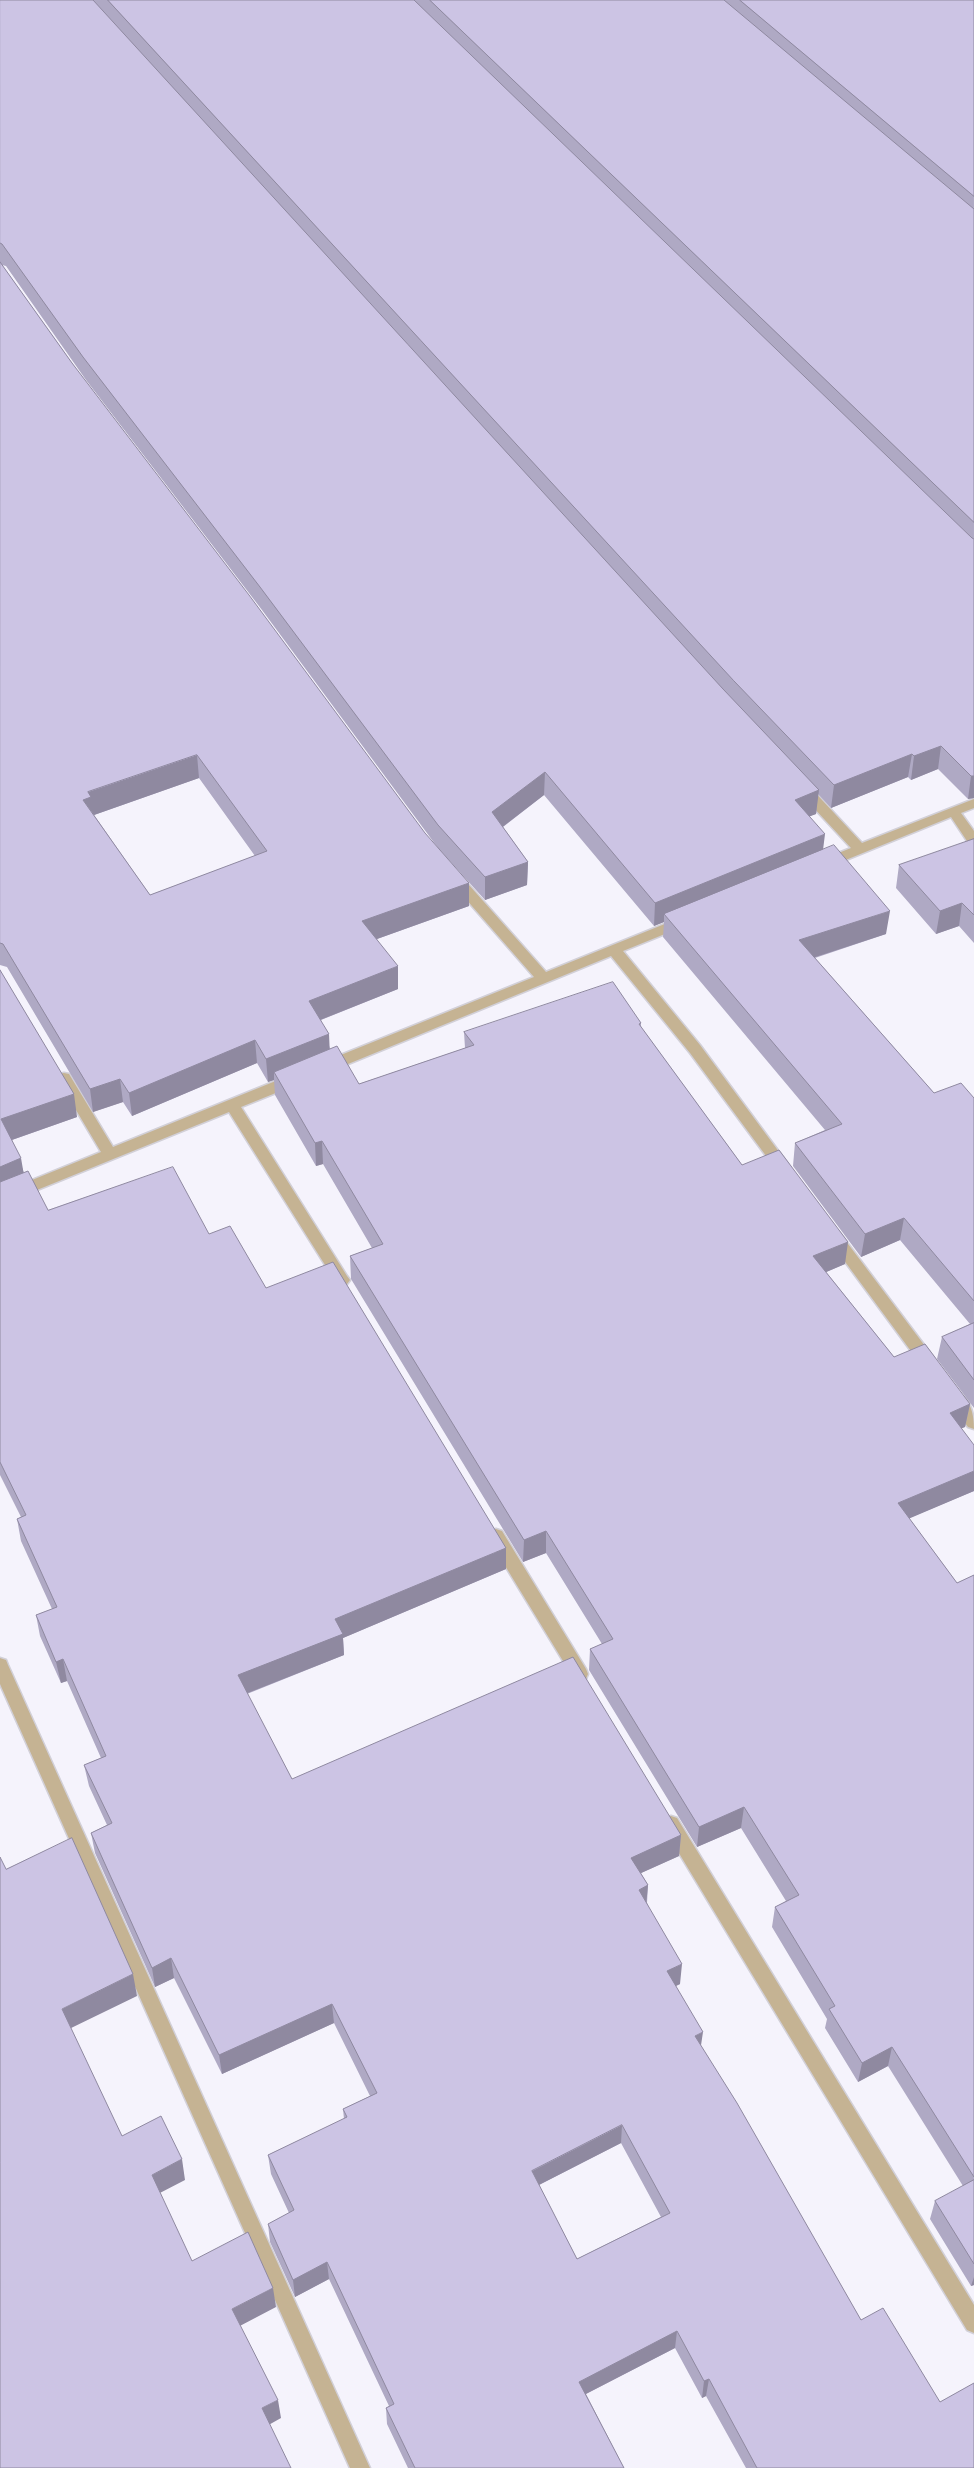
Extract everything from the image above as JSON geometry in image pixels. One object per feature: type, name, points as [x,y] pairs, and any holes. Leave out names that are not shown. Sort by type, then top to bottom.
[{"type":"street","points":[[794,779],[860,850]]},
{"type":"street","points":[[814,868],[974,803]]},
{"type":"street","points":[[953,811],[974,841]]},
{"type":"street","points":[[450,873],[544,979]]},
{"type":"street","points":[[0,1199],[696,916]]},
{"type":"street","points":[[614,950],[695,1049],[790,1177]]},
{"type":"street","points":[[55,1063],[109,1154]]},
{"type":"street","points":[[232,1105],[348,1291]]},
{"type":"street","points":[[826,1224],[974,1423]]},
{"type":"street","points":[[487,1521],[590,1691]]},
{"type":"street","points":[[0,1666],[360,2468]]},
{"type":"street","points":[[662,1810],[974,2323]]},
{"type":"building","points":[[0,0],[93,0],[723,689],[819,790],[795,800],[825,834],[655,903],[545,772],[492,812],[528,862],[485,877],[438,825],[260,587],[83,357],[0,243]]},
{"type":"building","points":[[108,0],[414,0],[974,539],[974,776],[971,776],[941,746],[914,756],[912,754],[834,785],[734,681]]},
{"type":"building","points":[[430,0],[724,0],[974,209],[974,522]]},
{"type":"building","points":[[740,0],[974,0],[974,196]]},
{"type":"building","points":[[0,262],[72,363],[249,595],[425,833],[469,883],[362,921],[398,966],[309,1001],[329,1034],[266,1059],[255,1040],[129,1093],[120,1079],[90,1089],[3,944],[0,943]],"holes":[[[197,755],[267,851],[150,895],[83,800],[91,797],[88,792]]]},
{"type":"building","points":[[974,839],[974,915],[962,903],[940,911],[899,865]]},
{"type":"building","points":[[834,845],[890,911],[799,940],[934,1093],[961,1083],[974,1098],[974,1301],[904,1218],[865,1234],[795,1143],[842,1124],[664,914]]},
{"type":"building","points":[[0,970],[74,1094],[1,1119],[21,1158],[0,1167]]},
{"type":"building","points":[[613,982],[641,1023],[639,1024],[742,1165],[779,1150],[848,1242],[813,1256],[894,1357],[925,1344],[970,1404],[950,1413],[974,1445],[974,1471],[898,1503],[957,1583],[974,1575],[974,2177],[892,2047],[862,2063],[829,2009],[835,2006],[775,1907],[799,1895],[744,1807],[699,1827],[590,1649],[613,1639],[546,1531],[524,1540],[350,1256],[383,1244],[322,1141],[315,1143],[274,1072],[337,1046],[359,1084],[474,1045],[464,1032]]},
{"type":"building","points":[[173,1167],[209,1234],[230,1226],[266,1288],[333,1262],[506,1548],[335,1619],[343,1634],[238,1675],[292,1779],[573,1657],[681,1835],[631,1858],[648,1885],[639,1890],[682,1964],[667,1971],[703,2032],[695,2036],[737,2103],[861,2320],[883,2308],[940,2402],[974,2383],[974,2468],[757,2468],[709,2379],[704,2381],[677,2331],[579,2382],[624,2468],[415,2468],[386,2408],[394,2404],[327,2262],[293,2280],[268,2224],[294,2210],[268,2155],[347,2117],[343,2109],[377,2093],[332,2004],[219,2055],[171,1958],[152,1968],[91,1833],[112,1823],[84,1765],[106,1756],[63,1659],[56,1662],[36,1615],[57,1607],[17,1519],[26,1515],[0,1462],[0,1182],[28,1171],[48,1210]],"holes":[[[622,2125],[670,2213],[577,2259],[532,2171]]]},
{"type":"building","points":[[974,1323],[974,1380],[942,1337]]},
{"type":"building","points":[[72,1838],[133,1974],[62,2009],[122,2136],[161,2116],[182,2159],[152,2175],[192,2261],[248,2232],[273,2288],[232,2309],[278,2400],[262,2408],[291,2468],[0,2468],[0,1857],[6,1869]]},
{"type":"building","points":[[974,2180],[974,2264],[935,2201]]}]
